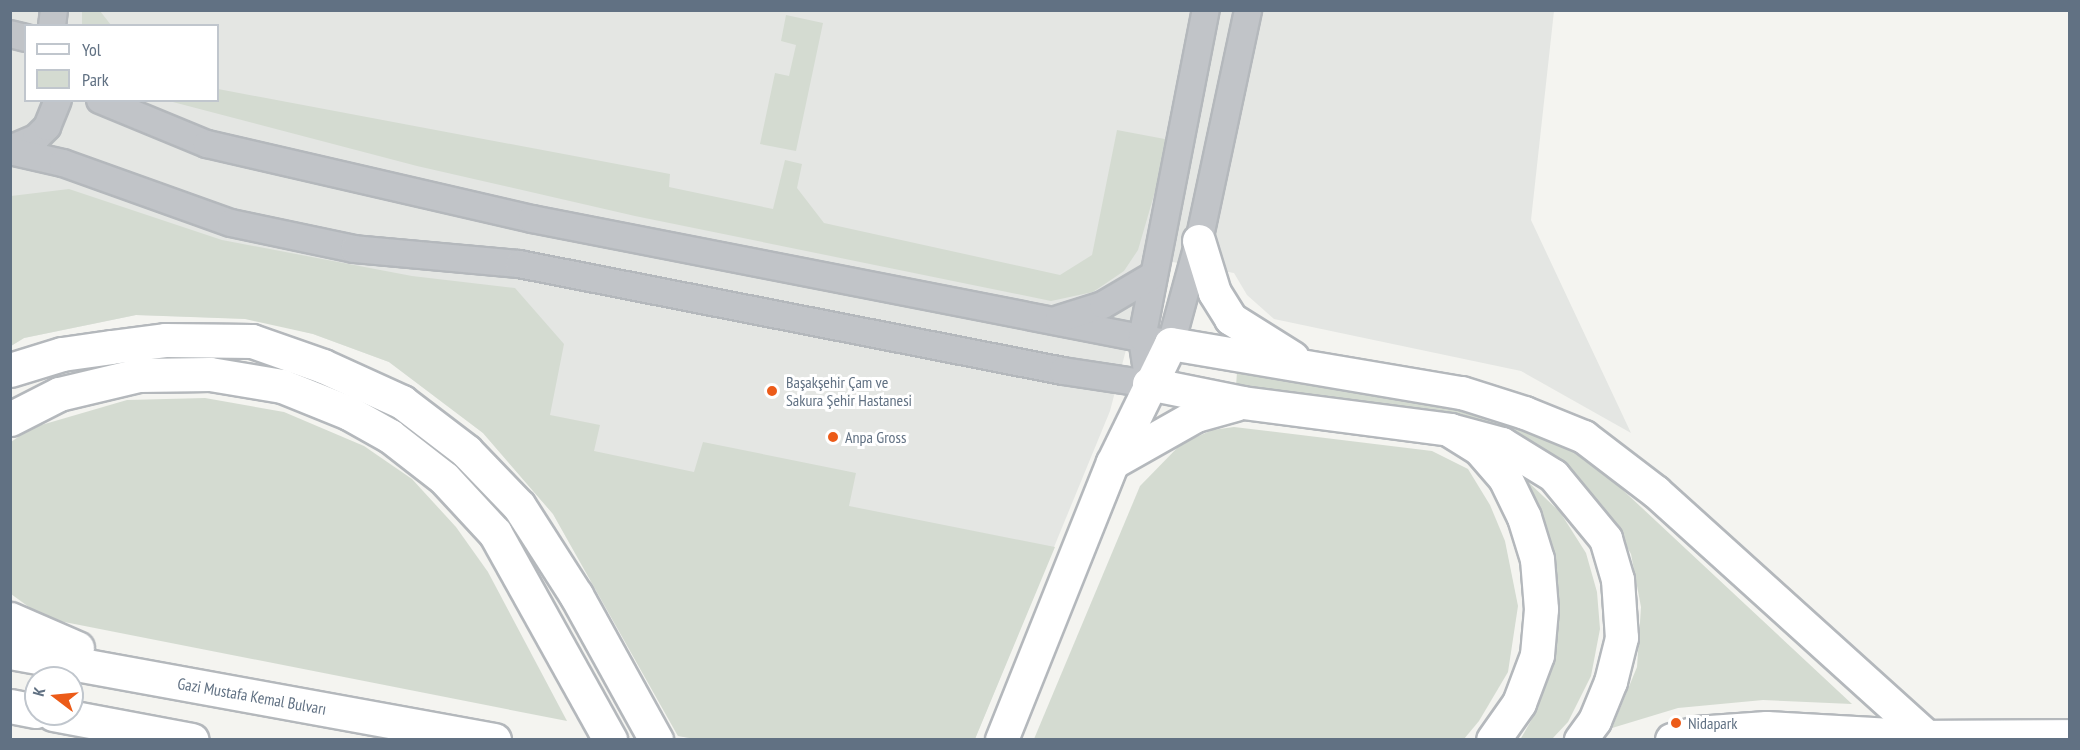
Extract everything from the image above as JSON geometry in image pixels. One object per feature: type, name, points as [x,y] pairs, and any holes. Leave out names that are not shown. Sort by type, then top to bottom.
[{"type":"highway","points":[[10,370],[62,354],[111,346],[165,340],[252,341],[323,366],[402,402],[466,451],[519,506],[576,595],[656,740]]},
{"type":"highway","points":[[10,419],[58,394],[139,375],[210,374],[282,386],[349,413],[390,436],[444,478],[495,533],[610,740]]},
{"type":"highway","points":[[1450,430],[1479,448],[1505,478],[1524,517],[1537,559],[1541,609],[1537,655],[1519,703],[1493,740]]},
{"type":"highway","points":[[10,619],[31,631],[157,679]]},
{"type":"highway","name":"Gazi Mustafa Kemal Bulvarı","points":[[10,652],[494,740]]},
{"type":"highway","points":[[84,720],[192,740]]},
{"type":"main road","points":[[1199,241],[1215,293],[1232,319],[1309,368]]},
{"type":"main road","points":[[1002,740],[1113,463],[1149,384],[1157,341],[1462,393],[1525,413],[1584,437],[1656,492],[1927,737]]},
{"type":"main road","points":[[1149,384],[1243,403],[1450,430],[1502,444],[1532,460],[1586,510],[1606,539],[1618,580],[1622,638],[1599,711],[1581,740]]},
{"type":"main road","points":[[1113,463],[1196,416],[1243,403]]},
{"type":"main road","points":[[1672,740],[1696,733],[1767,728],[1927,737],[2070,736]]},
{"type":"street","points":[[1157,341],[1154,276],[1187,122],[1206,10]]},
{"type":"street","points":[[1157,341],[1199,241],[1248,10]]},
{"type":"street","points":[[10,150],[36,138],[47,127],[57,102]]},
{"type":"street","points":[[105,102],[207,144],[532,219],[1059,319],[1157,341]]},
{"type":"street","points":[[10,150],[63,163],[231,223],[354,249],[542,268],[1063,371],[1149,384]]},
{"type":"street","points":[[1059,319],[1103,305],[1154,276]]},
{"type":"shaded area","name":"Başakşehir Çam ve Sakura Şehir Hastanesi","points":[[10,11],[1554,11],[1531,220],[1631,433],[1521,371],[1274,319],[1247,295],[1234,273],[1150,258],[1110,411],[975,739],[701,740],[678,736],[553,514],[483,433],[389,362],[313,334],[255,319],[136,315],[24,338],[11,346]]},
{"type":"green space","points":[[82,11],[100,11],[110,24],[82,24]]},
{"type":"green space","points":[[786,15],[823,23],[796,151],[760,144],[775,73],[789,76],[796,45],[781,41]]},
{"type":"green space","points":[[219,89],[670,174],[669,187],[773,209],[785,160],[802,164],[797,188],[824,223],[1060,275],[1092,255],[1117,130],[1170,140],[1138,250],[1124,271],[1093,292],[1051,301],[635,216],[417,166],[173,102],[219,102]]},
{"type":"green space","points":[[69,189],[222,240],[412,276],[515,288],[564,344],[550,415],[600,425],[594,451],[694,472],[703,442],[856,473],[849,506],[1055,547],[975,739],[701,740],[678,736],[553,514],[483,433],[389,362],[313,334],[245,319],[136,315],[24,338],[11,346],[11,196]]},
{"type":"green space","points":[[1237,372],[1472,407],[1522,423],[1596,465],[1852,704],[1763,700],[1678,708],[1612,728],[1637,667],[1641,607],[1631,554],[1603,506],[1551,453],[1512,431],[1461,415],[1236,386]]},
{"type":"green space","points":[[205,398],[284,412],[364,446],[412,479],[456,527],[488,572],[567,721],[44,618],[11,594],[11,442],[31,428],[127,400]]},
{"type":"green space","points":[[1234,427],[1432,451],[1468,469],[1490,505],[1505,541],[1518,606],[1508,672],[1479,721],[1464,739],[1034,739],[1140,486],[1181,444],[1212,430]]},
{"type":"green space","points":[[1525,479],[1560,512],[1586,553],[1597,592],[1600,629],[1591,676],[1568,722],[1552,739],[1520,740],[1532,719],[1554,660],[1559,609],[1551,551]]},
{"type":"place","name":"Başakşehir Çam ve Sakura Şehir Hastanesi","points":[[772,391]]},
{"type":"place","name":"Anpa Gross","points":[[833,437]]},
{"type":"place","name":"Nidapark","points":[[1676,723]]}]
